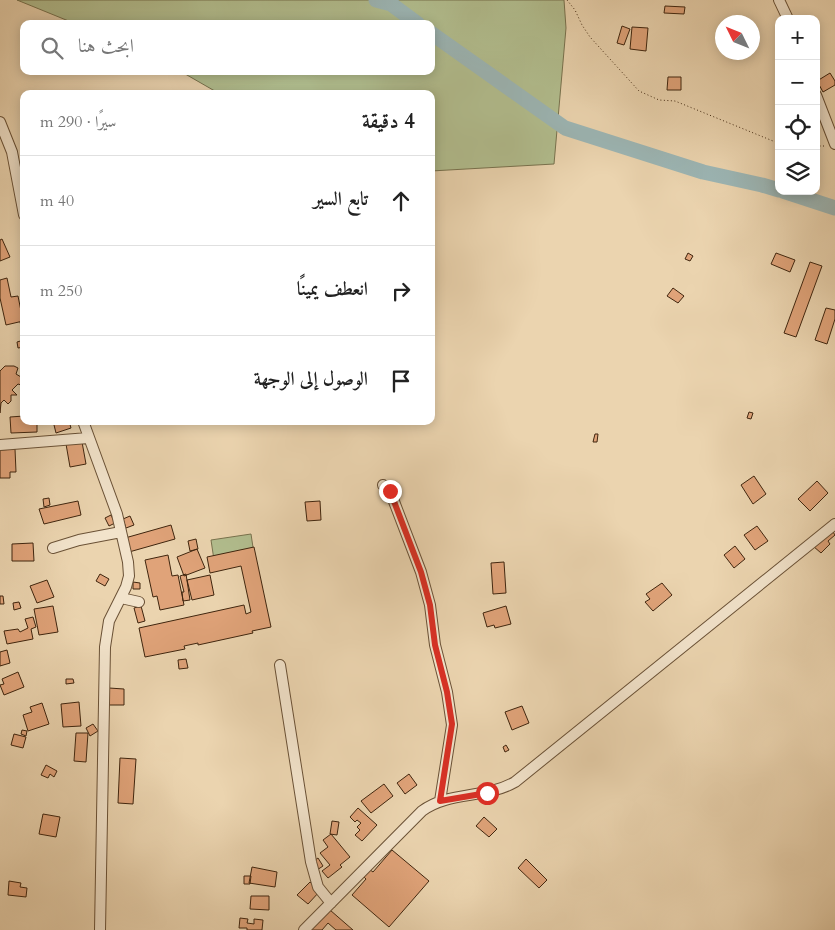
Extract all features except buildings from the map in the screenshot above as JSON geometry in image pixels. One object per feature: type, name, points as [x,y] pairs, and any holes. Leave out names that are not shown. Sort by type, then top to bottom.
[{"type":"street","points":[[778,0],[786,15]]},
{"type":"street","points":[[820,105],[835,144]]},
{"type":"street","points":[[0,122],[20,200]]},
{"type":"street","points":[[84,425],[117,514],[128,562],[129,576],[121,598],[109,621],[105,647],[100,930]]},
{"type":"street","points":[[0,445],[88,438]]},
{"type":"street","points":[[383,485],[390,491],[421,572],[430,605],[435,645],[447,692],[452,724],[440,801]]},
{"type":"street","points":[[304,930],[422,811],[433,803],[487,793],[502,789],[515,782],[835,524]]},
{"type":"street","points":[[53,548],[79,540],[121,532]]},
{"type":"street","points":[[121,598],[139,602]]},
{"type":"street","points":[[280,665],[311,862],[318,887],[331,903]]},
{"type":"path","points":[[567,0],[575,10],[590,37],[639,92],[659,100],[675,101],[775,141]]},
{"type":"green space","points":[[17,0],[564,0],[566,28],[554,164],[435,171],[435,90],[213,90],[187,75],[435,75],[435,20],[66,20]]},
{"type":"green space","points":[[251,534],[254,554],[214,560],[211,540]]},
{"type":"waterway","points":[[376,0],[391,4],[413,20]]},
{"type":"waterway","points":[[435,36],[565,128],[703,172],[775,189]]},
{"type":"waterway","points":[[795,195],[835,208]]},
{"type":"route","points":[[390,491],[421,572],[430,605],[435,645],[447,692],[452,724],[440,801],[487,793]]}]
